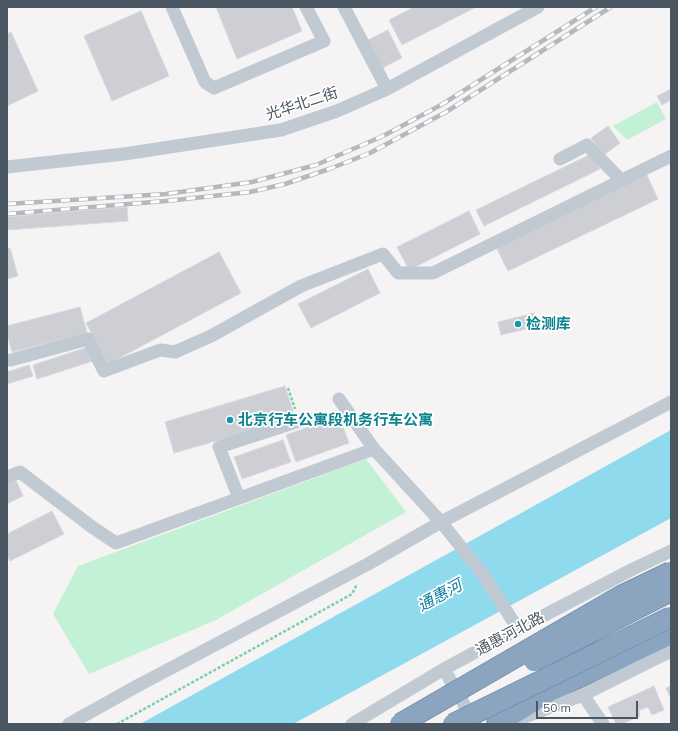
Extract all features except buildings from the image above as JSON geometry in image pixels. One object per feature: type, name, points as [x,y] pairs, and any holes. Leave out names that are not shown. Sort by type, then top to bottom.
[{"type":"highway","name":"通惠河北路","points":[[400,724],[621,596],[671,572]]},
{"type":"highway","points":[[409,724],[671,591]]},
{"type":"highway","points":[[453,724],[671,617]]},
{"type":"highway","points":[[497,724],[548,692],[671,634]]},
{"type":"street","points":[[172,7],[205,82],[214,88],[324,41],[306,7]]},
{"type":"street","points":[[344,7],[387,89]]},
{"type":"street","name":"光华北二街","points":[[7,167],[124,154],[281,130],[338,111],[387,89],[538,7]]},
{"type":"street","points":[[560,159],[587,145],[621,180]]},
{"type":"street","points":[[11,360],[88,339],[104,371],[160,350],[175,352],[211,336],[301,286],[383,254],[398,273],[433,273],[671,156]]},
{"type":"street","points":[[339,399],[374,449],[441,522],[482,573],[518,629]]},
{"type":"street","points":[[69,724],[146,681],[368,564],[441,522],[671,402]]},
{"type":"street","points":[[239,498],[219,447],[299,421]]},
{"type":"street","points":[[7,477],[20,472],[92,527],[116,542],[374,449]]},
{"type":"street","name":"通惠河北路","points":[[352,724],[518,629],[633,569],[671,551]]},
{"type":"street","points":[[507,724],[583,695],[671,651]]},
{"type":"street","points":[[444,670],[475,724]]},
{"type":"street","points":[[583,695],[603,724]]},
{"type":"path","points":[[288,388],[299,421]]},
{"type":"path","points":[[117,724],[352,594],[368,564]]},
{"type":"green space","points":[[657,102],[666,119],[627,140],[613,126]]},
{"type":"green space","points":[[366,459],[406,512],[216,620],[89,674],[53,614],[78,566]]},
{"type":"water","name":"通惠河","points":[[671,430],[671,518],[293,724],[140,724]]},
{"type":"railway","points":[[7,204],[166,194],[252,182],[316,165],[383,136],[441,105],[596,7]]},
{"type":"railway","points":[[7,214],[166,201],[250,192],[285,184],[329,169],[370,153],[446,112],[611,7]]},
{"type":"place","name":"检测库","points":[[518,324]]},
{"type":"place","name":"北京行车公寓段机务行车公寓","points":[[230,420]]}]
